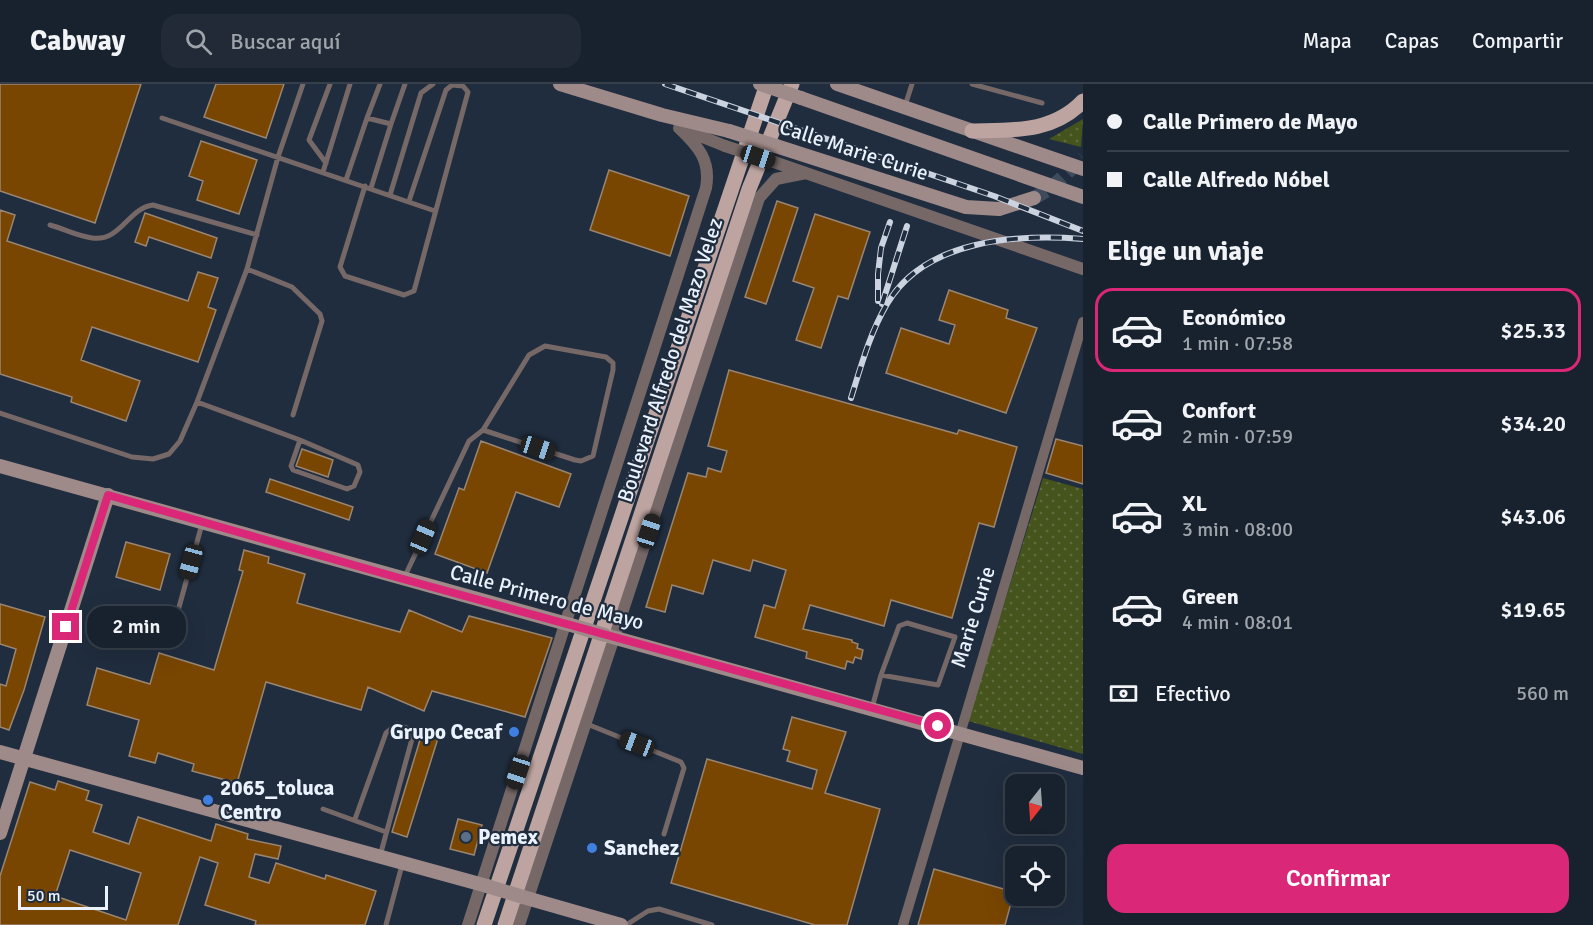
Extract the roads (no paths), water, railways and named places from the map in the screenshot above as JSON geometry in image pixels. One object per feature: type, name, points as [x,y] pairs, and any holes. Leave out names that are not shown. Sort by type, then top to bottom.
[{"type":"main road","name":"Calle Marie Curie","points":[[560,84],[662,115],[729,131],[966,207],[999,208],[1034,198]]},
{"type":"main road","points":[[760,84],[1083,197]]},
{"type":"main road","name":"Boulevard Alfredo del Mazo Velez","points":[[484,925],[767,84]]},
{"type":"main road","name":"Boulevard Alfredo del Mazo Velez","points":[[505,925],[749,189],[792,84]]},
{"type":"main road","points":[[837,84],[1083,169]]},
{"type":"main road","points":[[972,131],[1038,128],[1061,118],[1083,101]]},
{"type":"main road","name":"Calle Primero de Mayo","points":[[0,466],[1083,768]]},
{"type":"main road","points":[[0,833],[108,495]]},
{"type":"main road","points":[[0,752],[621,925]]},
{"type":"street","points":[[662,115],[679,128],[725,146],[1083,269]]},
{"type":"street","name":"Boulevard Alfredo del Mazo Velez","points":[[468,925],[484,886],[572,626],[706,188],[708,173],[704,157],[694,142],[679,128]]},
{"type":"street","name":"Boulevard Alfredo del Mazo Velez","points":[[587,724],[609,657],[610,636],[759,198],[776,179],[806,173]]},
{"type":"street","name":"Marie Curie","points":[[903,925],[1083,322]]},
{"type":"street","points":[[519,925],[526,898],[587,724]]},
{"type":"lane","points":[[0,412],[132,457],[153,459],[169,454],[180,441],[197,402],[247,268],[278,157],[303,84]]},
{"type":"lane","points":[[326,163],[309,140],[330,84]]},
{"type":"lane","points":[[323,172],[350,84]]},
{"type":"lane","points":[[346,180],[380,84]]},
{"type":"lane","points":[[405,84],[340,267],[345,276],[404,296],[414,291],[468,92],[463,86],[452,85],[446,90],[409,201]]},
{"type":"lane","points":[[417,84],[421,93]]},
{"type":"lane","points":[[390,195],[421,93],[433,84]]},
{"type":"lane","points":[[905,108],[912,84]]},
{"type":"lane","points":[[972,84],[1042,103]]},
{"type":"lane","points":[[162,118],[435,211]]},
{"type":"lane","points":[[367,118],[391,124]]},
{"type":"lane","points":[[50,225],[92,238],[104,238],[116,234],[139,209],[153,205],[257,235]]},
{"type":"lane","points":[[247,268],[292,287],[320,314],[322,321],[294,415]]},
{"type":"lane","points":[[403,579],[469,441],[483,430],[529,355],[545,346],[606,357],[613,363],[593,456],[586,460],[575,460],[483,430]]},
{"type":"lane","points":[[197,402],[300,440],[358,465],[360,472],[354,486],[347,489],[293,470],[291,466],[300,440]]},
{"type":"lane","points":[[173,629],[202,522]]},
{"type":"lane","points":[[872,708],[881,675],[902,624],[931,629],[955,637],[938,685],[881,675]]},
{"type":"lane","points":[[355,819],[386,733],[397,724],[409,729],[412,739],[380,857]]},
{"type":"lane","points":[[587,724],[681,762],[684,768],[664,834]]},
{"type":"lane","points":[[323,809],[386,832]]},
{"type":"lane","points":[[386,925],[403,864]]},
{"type":"lane","points":[[626,925],[648,911],[659,909],[712,925]]},
{"type":"tunnel","points":[[1034,198],[1051,188],[1083,158]]},
{"type":"railway","points":[[665,84],[994,196],[1083,231]]},
{"type":"railway","points":[[878,301],[881,248],[890,222]]},
{"type":"railway","points":[[882,304],[907,226]]},
{"type":"railway","points":[[851,398],[871,338],[887,304],[904,282],[924,266],[948,254],[975,245],[1002,240],[1083,239]]},
{"type":"place","name":"Grupo Cecaf","points":[[514,732]]},
{"type":"place","name":"2065_toluca Centro","points":[[208,800]]},
{"type":"place","name":"Pemex","points":[[466,837]]},
{"type":"place","name":"Sanchez","points":[[592,848]]}]
